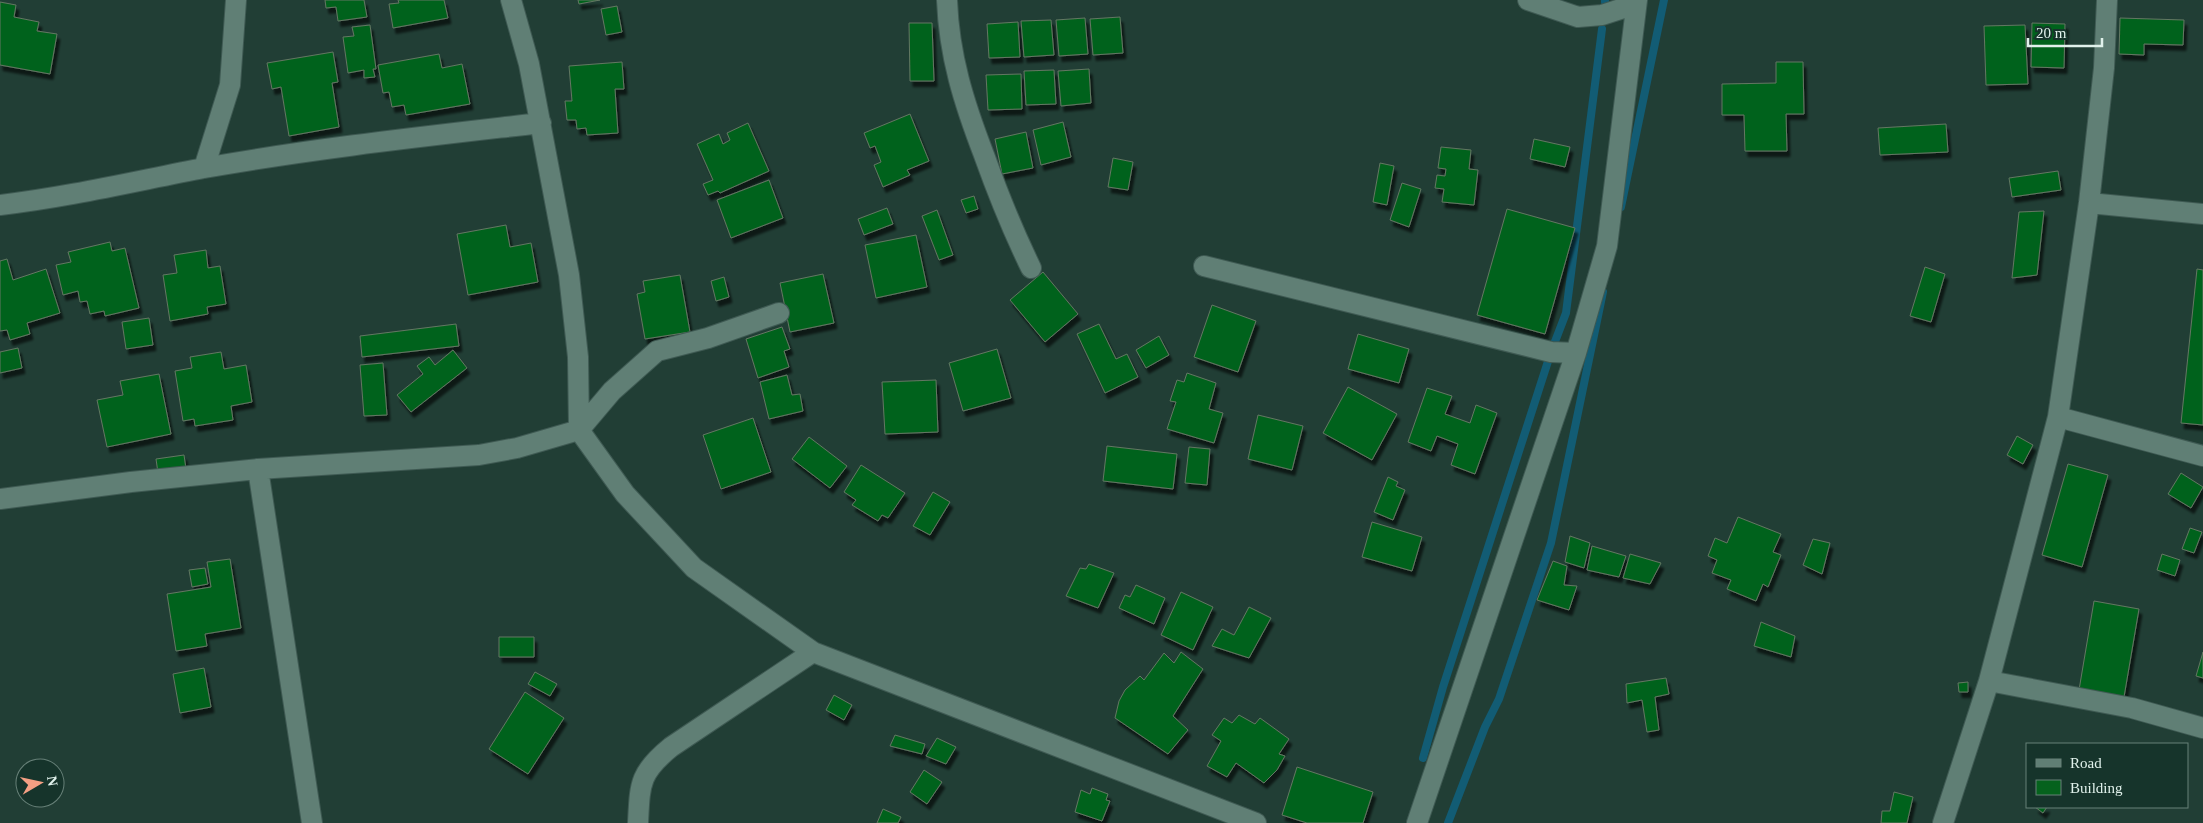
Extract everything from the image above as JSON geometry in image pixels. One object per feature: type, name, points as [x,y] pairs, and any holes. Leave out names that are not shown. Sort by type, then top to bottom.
[{"type":"street","points":[[204,168],[230,85],[236,0]]},
{"type":"street","points":[[511,0],[529,64],[570,275],[578,356],[579,430],[625,494],[694,568],[813,652],[1256,823]]},
{"type":"street","points":[[948,0],[951,45],[964,100],[1005,212],[1031,268]]},
{"type":"street","points":[[1417,823],[1576,353],[1607,246],[1636,2],[1602,15],[1578,17],[1528,0]]},
{"type":"street","points":[[1943,823],[1989,681],[2058,417],[2089,203],[2104,68],[2107,0]]},
{"type":"street","points":[[0,205],[131,184],[204,168],[385,140],[541,123]]},
{"type":"street","points":[[2089,203],[2203,214]]},
{"type":"street","points":[[1204,266],[1551,352],[1576,353]]},
{"type":"street","points":[[0,499],[131,482],[258,469],[479,455],[517,448],[579,430],[612,391],[657,351],[708,338],[779,313]]},
{"type":"street","points":[[2058,417],[2203,456]]},
{"type":"street","points":[[258,469],[312,823]]},
{"type":"street","points":[[638,823],[640,788],[657,759],[671,747],[813,652]]},
{"type":"street","points":[[1989,681],[2132,708],[2203,728]]},
{"type":"building","points":[[325,0],[364,0],[367,17],[338,21],[336,7],[326,8]]},
{"type":"building","points":[[398,0],[444,0],[448,18],[393,28],[389,4],[399,3]]},
{"type":"building","points":[[578,0],[600,0],[579,4]]},
{"type":"building","points":[[0,2],[16,5],[14,17],[39,22],[37,31],[57,34],[50,74],[0,65]]},
{"type":"building","points":[[617,6],[622,32],[606,35],[601,9]]},
{"type":"building","points":[[1120,17],[1123,53],[1093,55],[1090,19]]},
{"type":"building","points":[[1085,18],[1088,54],[1059,56],[1056,20]]},
{"type":"building","points":[[2120,18],[2184,20],[2183,45],[2144,44],[2144,55],[2119,54]]},
{"type":"building","points":[[1051,20],[1054,55],[1024,57],[1021,21]]},
{"type":"building","points":[[1018,22],[1020,57],[989,58],[987,24]]},
{"type":"building","points":[[909,23],[932,23],[934,81],[910,81]]},
{"type":"building","points":[[2032,23],[2065,24],[2064,68],[2031,67]]},
{"type":"building","points":[[370,25],[376,69],[373,69],[375,77],[364,78],[364,70],[348,73],[343,37],[354,36],[352,27]]},
{"type":"building","points":[[2025,25],[2028,84],[1986,85],[1984,26]]},
{"type":"building","points":[[333,52],[338,82],[332,83],[339,127],[289,136],[281,87],[272,89],[267,63]]},
{"type":"building","points":[[439,54],[442,68],[462,64],[470,104],[406,115],[404,105],[392,107],[389,92],[383,93],[378,65]]},
{"type":"building","points":[[622,62],[624,89],[615,89],[618,133],[587,135],[586,128],[577,129],[576,120],[567,120],[565,101],[572,101],[569,66]]},
{"type":"building","points":[[1776,62],[1803,62],[1804,114],[1786,114],[1787,151],[1745,151],[1744,115],[1722,115],[1722,84],[1776,83]]},
{"type":"building","points":[[1089,69],[1091,103],[1061,106],[1058,71]]},
{"type":"building","points":[[1054,70],[1056,104],[1026,105],[1024,71]]},
{"type":"building","points":[[1021,74],[1022,109],[988,110],[986,75]]},
{"type":"building","points":[[910,114],[929,161],[907,170],[910,175],[883,187],[874,165],[881,162],[875,146],[870,148],[864,133]]},
{"type":"building","points":[[1063,122],[1071,157],[1041,165],[1033,130]]},
{"type":"building","points":[[748,123],[769,171],[720,193],[718,191],[708,195],[703,184],[713,180],[697,144],[719,134],[723,144],[730,140],[727,133]]},
{"type":"building","points":[[1946,124],[1948,152],[1880,155],[1878,128]]},
{"type":"building","points":[[1026,132],[1033,168],[1002,174],[995,139]]},
{"type":"building","points":[[1534,139],[1570,147],[1565,167],[1530,159]]},
{"type":"building","points":[[1441,147],[1471,150],[1469,169],[1478,170],[1474,205],[1442,202],[1444,189],[1435,188],[1437,175],[1445,176],[1446,169],[1438,168]]},
{"type":"building","points":[[1113,158],[1133,162],[1128,190],[1108,187]]},
{"type":"building","points":[[1380,163],[1394,166],[1387,205],[1373,202]]},
{"type":"building","points":[[2058,171],[2061,190],[2012,197],[2009,178]]},
{"type":"building","points":[[769,180],[783,218],[731,238],[717,200]]},
{"type":"building","points":[[1402,183],[1421,189],[1409,227],[1390,220]]},
{"type":"building","points":[[974,196],[978,209],[966,213],[961,200]]},
{"type":"building","points":[[887,208],[893,224],[864,235],[858,219]]},
{"type":"building","points":[[1507,209],[1575,228],[1545,334],[1477,315]]},
{"type":"building","points":[[937,210],[953,255],[939,260],[922,216]]},
{"type":"building","points":[[2044,211],[2037,275],[2012,278],[2019,212]]},
{"type":"building","points":[[506,225],[510,247],[531,243],[538,282],[468,295],[457,234]]},
{"type":"building","points":[[916,235],[927,287],[876,298],[865,245]]},
{"type":"building","points":[[110,242],[112,251],[125,248],[139,308],[105,316],[104,311],[90,314],[87,301],[80,302],[78,291],[63,295],[56,265],[71,262],[68,252]]},
{"type":"building","points":[[206,250],[208,268],[220,266],[226,304],[207,307],[208,314],[170,321],[163,275],[177,273],[174,255]]},
{"type":"building","points":[[7,259],[13,280],[46,269],[60,313],[27,323],[30,334],[10,340],[7,330],[0,331],[0,261]]},
{"type":"building","points":[[1925,267],[1945,274],[1931,322],[1910,316]]},
{"type":"building","points":[[2197,269],[2203,270],[2203,425],[2181,423]]},
{"type":"building","points":[[1043,272],[1078,314],[1045,342],[1010,300]]},
{"type":"building","points":[[823,274],[834,323],[790,332],[780,283]]},
{"type":"building","points":[[680,275],[690,332],[645,339],[637,294],[645,292],[643,281]]},
{"type":"building","points":[[724,277],[729,297],[716,301],[711,281]]},
{"type":"building","points":[[1212,305],[1256,321],[1238,372],[1194,357]]},
{"type":"building","points":[[149,318],[153,345],[126,349],[122,322]]},
{"type":"building","points":[[456,324],[459,346],[362,357],[360,336]]},
{"type":"building","points":[[1099,324],[1116,359],[1127,354],[1138,377],[1105,393],[1077,334]]},
{"type":"building","points":[[782,327],[790,349],[784,351],[789,367],[758,378],[746,339]]},
{"type":"building","points":[[1358,334],[1409,349],[1399,383],[1348,369]]},
{"type":"building","points":[[1159,336],[1169,355],[1146,368],[1136,350]]},
{"type":"building","points":[[18,348],[22,368],[0,373],[0,352]]},
{"type":"building","points":[[997,349],[1011,398],[963,411],[949,363]]},
{"type":"building","points":[[453,350],[467,368],[411,412],[397,395],[423,374],[417,366],[429,357],[435,365]]},
{"type":"building","points":[[221,352],[224,369],[246,365],[252,402],[231,406],[233,420],[195,426],[194,419],[183,421],[175,371],[192,368],[190,357]]},
{"type":"building","points":[[383,363],[387,415],[364,416],[360,365]]},
{"type":"building","points":[[1187,373],[1216,383],[1209,409],[1223,413],[1214,443],[1167,429],[1176,402],[1170,401],[1177,380],[1184,382]]},
{"type":"building","points":[[159,374],[171,434],[107,447],[97,400],[123,395],[120,381]]},
{"type":"building","points":[[787,375],[792,395],[800,394],[803,411],[769,419],[760,382]]},
{"type":"building","points":[[936,380],[938,432],[885,434],[882,382]]},
{"type":"building","points":[[1348,387],[1397,414],[1372,460],[1323,433]]},
{"type":"building","points":[[1427,388],[1452,396],[1445,414],[1470,423],[1476,405],[1497,413],[1475,474],[1451,465],[1458,444],[1437,436],[1431,451],[1408,442]]},
{"type":"building","points":[[1258,415],[1303,426],[1292,470],[1248,459]]},
{"type":"building","points":[[753,418],[771,472],[721,489],[703,435]]},
{"type":"building","points":[[2017,436],[2033,445],[2023,464],[2007,455]]},
{"type":"building","points":[[809,437],[847,466],[830,488],[792,459]]},
{"type":"building","points":[[1107,446],[1177,454],[1173,489],[1103,481]]},
{"type":"building","points":[[1189,447],[1210,449],[1207,485],[1185,483]]},
{"type":"building","points":[[184,455],[186,469],[158,473],[156,459]]},
{"type":"building","points":[[2068,464],[2108,475],[2082,567],[2042,555]]},
{"type":"building","points":[[861,465],[905,493],[888,518],[882,515],[878,521],[852,505],[856,500],[844,492]]},
{"type":"building","points":[[2181,473],[2203,487],[2191,508],[2168,494]]},
{"type":"building","points":[[1388,477],[1398,482],[1396,486],[1405,490],[1393,520],[1374,512]]},
{"type":"building","points":[[933,492],[950,502],[930,535],[913,526]]},
{"type":"building","points":[[1738,517],[1781,534],[1773,552],[1781,555],[1768,587],[1763,584],[1756,601],[1727,589],[1731,580],[1712,573],[1717,560],[1708,556],[1715,538],[1727,543]]},
{"type":"building","points":[[1372,522],[1422,537],[1412,571],[1362,557]]},
{"type":"building","points":[[2190,528],[2202,532],[2194,553],[2182,549]]},
{"type":"building","points":[[1570,536],[1590,543],[1584,568],[1565,562]]},
{"type":"building","points":[[1813,539],[1830,543],[1822,574],[1803,565]]},
{"type":"building","points":[[1592,546],[1626,556],[1619,577],[1587,570]]},
{"type":"building","points":[[1630,554],[1661,563],[1650,584],[1623,578]]},
{"type":"building","points":[[2162,554],[2180,560],[2175,576],[2157,570]]},
{"type":"building","points":[[230,559],[241,628],[205,634],[207,646],[176,651],[167,594],[211,587],[207,562]]},
{"type":"building","points":[[1553,561],[1567,566],[1564,585],[1577,586],[1569,610],[1537,600]]},
{"type":"building","points":[[1089,564],[1114,573],[1098,608],[1066,596],[1080,568],[1086,569]]},
{"type":"building","points":[[205,568],[208,584],[192,587],[189,570]]},
{"type":"building","points":[[1136,585],[1165,598],[1154,624],[1119,608],[1125,595],[1130,597]]},
{"type":"building","points":[[1181,592],[1213,607],[1193,650],[1161,635]]},
{"type":"building","points":[[2094,601],[2139,609],[2124,697],[2079,690]]},
{"type":"building","points":[[1249,607],[1271,618],[1249,658],[1212,646],[1222,629],[1234,635]]},
{"type":"building","points":[[1761,622],[1795,636],[1791,657],[1754,646]]},
{"type":"building","points":[[499,637],[534,637],[534,657],[499,657]]},
{"type":"building","points":[[1181,652],[1203,669],[1173,716],[1188,730],[1168,754],[1115,718],[1119,701],[1125,690],[1140,676],[1144,680],[1164,653],[1174,663]]},
{"type":"building","points":[[2203,652],[2203,678],[2196,676]]},
{"type":"building","points":[[204,668],[211,707],[180,713],[173,674]]},
{"type":"building","points":[[535,672],[557,684],[550,696],[528,684]]},
{"type":"building","points":[[1666,678],[1669,694],[1655,697],[1659,730],[1647,732],[1642,700],[1627,703],[1626,684]]},
{"type":"building","points":[[1968,682],[1968,692],[1959,692],[1958,683]]},
{"type":"building","points":[[525,692],[564,718],[528,774],[489,749]]},
{"type":"building","points":[[834,695],[852,705],[844,720],[826,710]]},
{"type":"building","points":[[1239,715],[1255,724],[1260,718],[1289,739],[1279,754],[1285,756],[1277,770],[1264,783],[1236,763],[1227,777],[1207,766],[1221,741],[1212,735],[1224,718],[1232,723]]},
{"type":"building","points":[[895,735],[925,744],[922,754],[890,746]]},
{"type":"building","points":[[937,738],[956,747],[946,764],[926,756]]},
{"type":"building","points":[[1297,767],[1373,792],[1363,823],[1307,823],[1282,815]]},
{"type":"building","points":[[924,770],[942,782],[927,804],[910,792]]},
{"type":"building","points":[[1092,788],[1108,794],[1106,800],[1110,801],[1102,821],[1075,812],[1081,790],[1090,794]]},
{"type":"building","points":[[1894,792],[1913,797],[1907,823],[1881,823],[1882,811],[1890,811]]},
{"type":"building","points":[[2036,808],[2046,808],[2043,813]]},
{"type":"building","points":[[883,809],[901,817],[898,823],[877,823]]},
{"type":"waterway","points":[[1621,207],[1664,0]]},
{"type":"waterway","points":[[1423,758],[1443,687],[1551,352],[1566,313],[1602,29]]},
{"type":"waterway","points":[[1448,823],[1485,727],[1499,699],[1551,543],[1603,292]]}]
